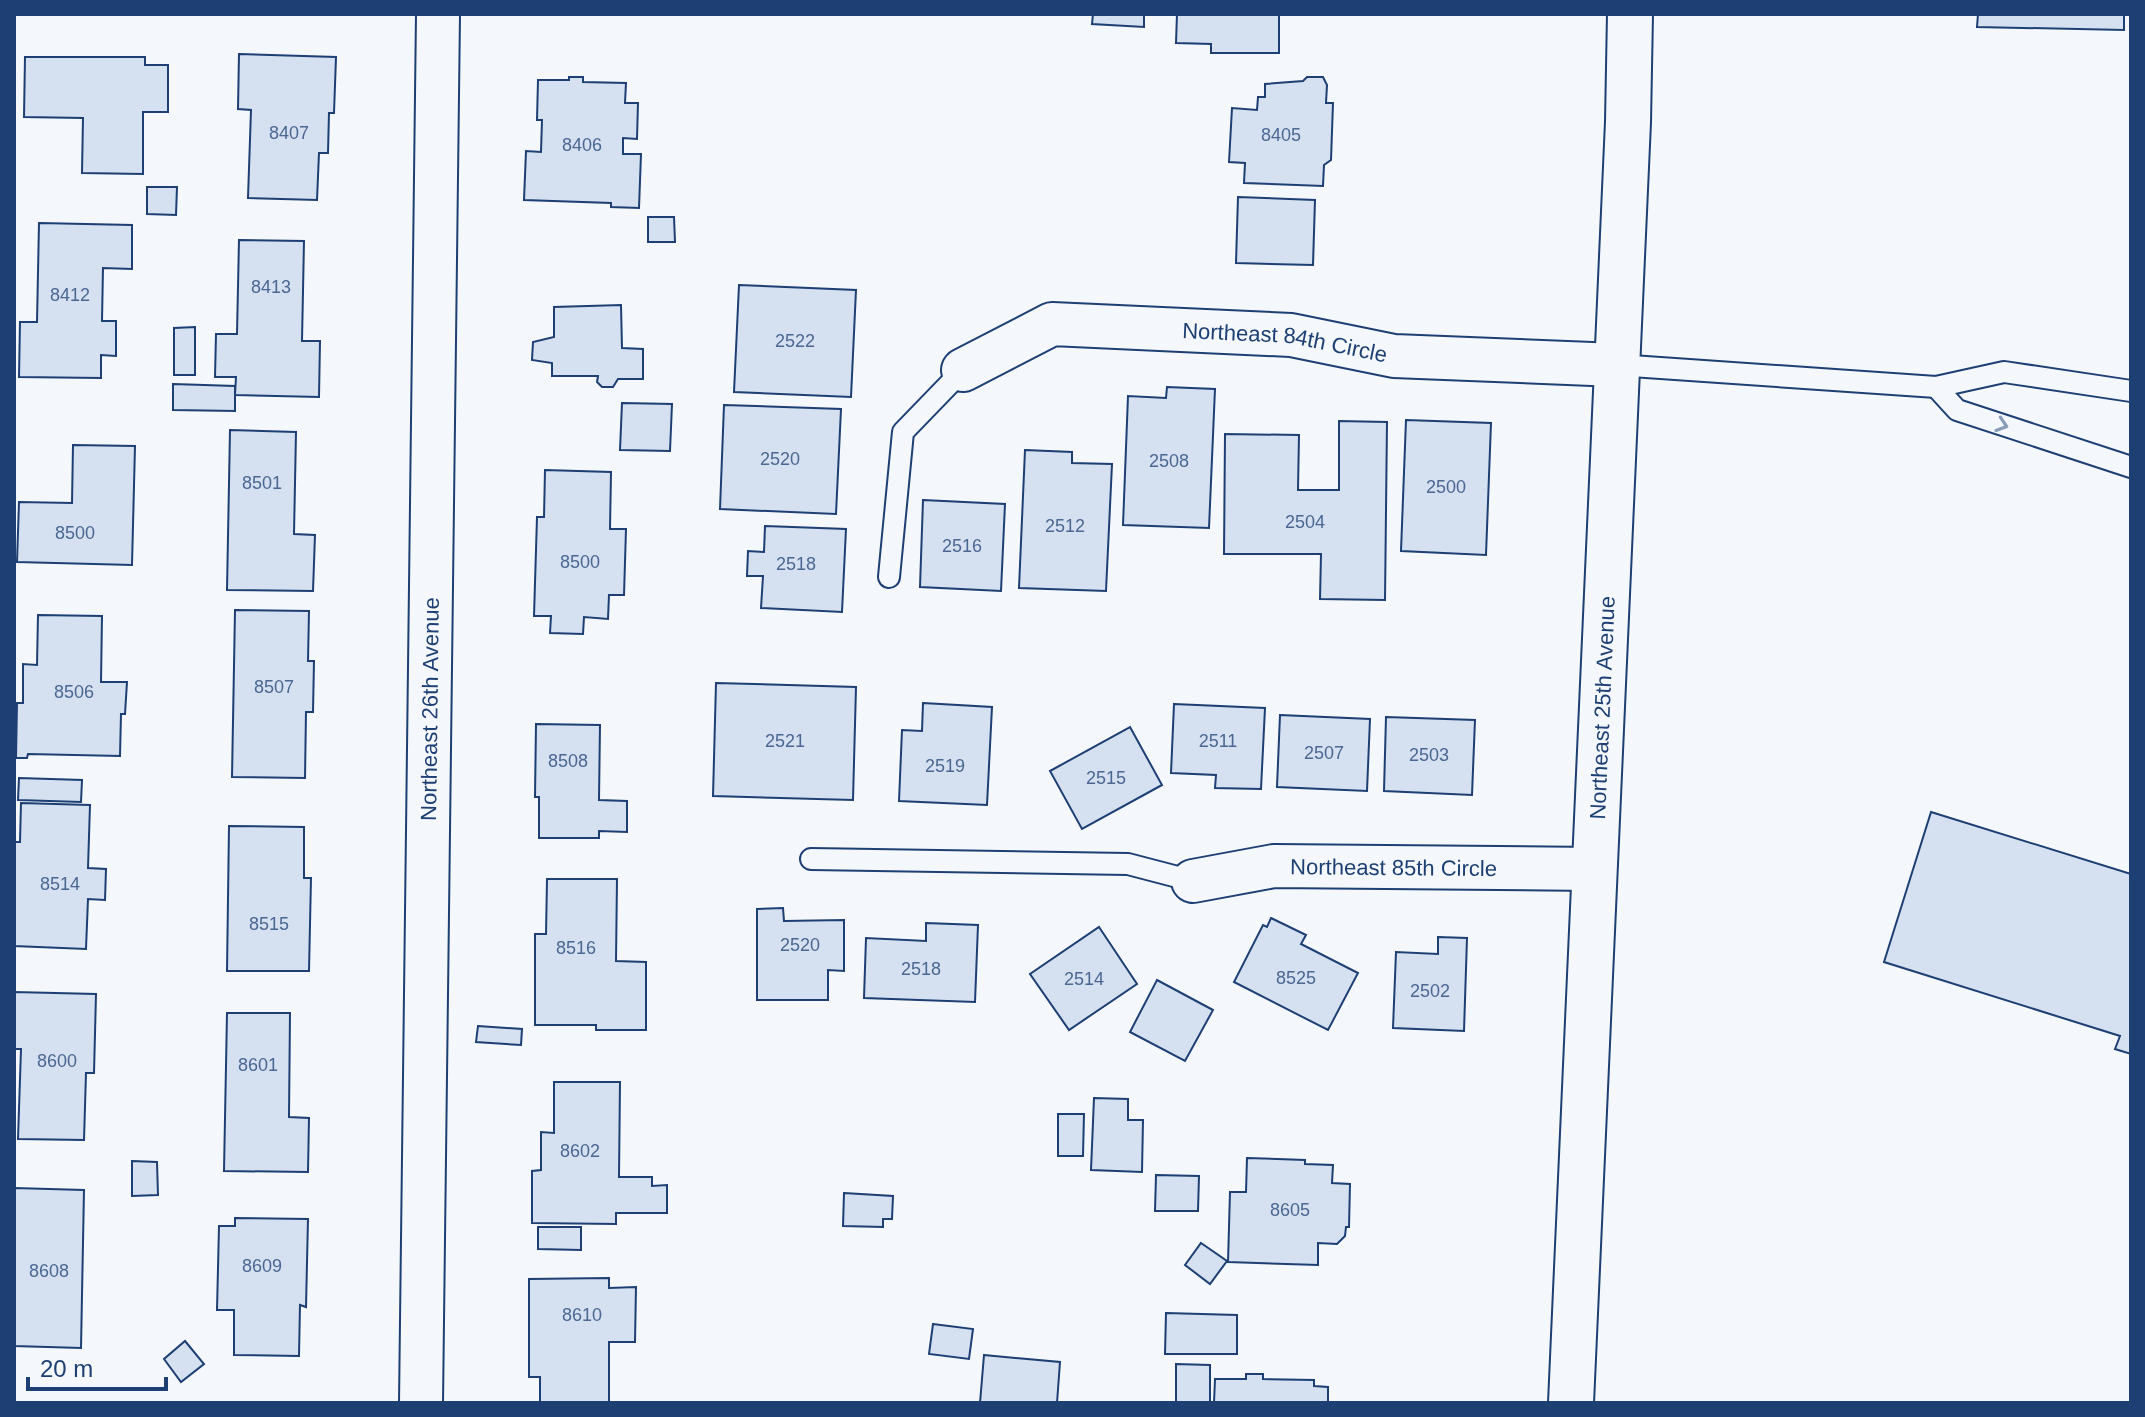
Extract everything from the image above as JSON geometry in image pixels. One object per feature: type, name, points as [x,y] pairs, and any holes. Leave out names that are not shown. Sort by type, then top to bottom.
[{"type":"street","name":"Northeast 26th Avenue","points":[[421,1403],[438,14]]},
{"type":"street","name":"Northeast 25th Avenue","points":[[1571,1403],[1628,122],[1630,14]]},
{"type":"street","name":"Northeast 84th Circle","points":[[963,370],[1052,324],[1291,335],[1394,356],[1617,365]]},
{"type":"street","name":"Northeast 85th Circle","points":[[1193,881],[1274,866],[1594,869]]},
{"type":"lane","points":[[1617,365],[1936,387],[2004,372],[2131,391]]},
{"type":"lane","points":[[889,577],[903,432],[963,370]]},
{"type":"lane","points":[[1936,387],[1957,410],[2131,467]]},
{"type":"lane","points":[[811,859],[1128,864],[1193,881]]},
{"type":"building","points":[[1093,14],[1144,14],[1144,27],[1092,24]]},
{"type":"building","points":[[1177,14],[1279,14],[1279,53],[1211,53],[1211,44],[1176,43]]},
{"type":"building","points":[[1978,14],[2124,14],[2124,30],[1977,27]]},
{"type":"building","points":[[239,54],[336,57],[334,113],[329,113],[328,153],[319,153],[317,200],[248,198],[251,110],[238,109]]},
{"type":"building","points":[[25,57],[145,57],[145,65],[168,65],[168,112],[143,112],[143,174],[82,173],[83,118],[24,117]]},
{"type":"building","points":[[569,77],[583,77],[583,82],[626,83],[625,103],[638,103],[637,139],[623,138],[623,154],[641,154],[639,208],[611,207],[611,203],[524,200],[526,151],[541,152],[542,120],[537,120],[538,80],[569,80]]},
{"type":"building","points":[[1307,77],[1323,77],[1327,85],[1326,103],[1333,103],[1331,160],[1324,165],[1323,186],[1244,183],[1245,163],[1229,162],[1232,108],[1257,110],[1258,97],[1265,97],[1265,84],[1303,81]]},
{"type":"building","points":[[147,187],[177,187],[176,215],[147,214]]},
{"type":"building","points":[[1238,197],[1315,200],[1313,265],[1236,263]]},
{"type":"building","points":[[648,217],[674,217],[675,242],[648,242]]},
{"type":"building","points":[[39,223],[132,225],[132,269],[103,268],[102,321],[116,321],[116,356],[101,355],[101,378],[19,377],[20,322],[37,322]]},
{"type":"building","points":[[239,240],[304,241],[302,341],[320,341],[319,397],[235,395],[236,377],[215,377],[216,334],[237,334]]},
{"type":"building","points":[[739,285],[856,290],[851,397],[734,392]]},
{"type":"building","points":[[621,305],[622,348],[643,349],[643,379],[618,379],[613,387],[602,387],[597,382],[598,376],[552,376],[552,363],[532,360],[533,342],[554,337],[554,307]]},
{"type":"building","points":[[195,327],[195,375],[174,375],[174,328]]},
{"type":"building","points":[[173,384],[235,386],[235,411],[173,410]]},
{"type":"building","points":[[1167,387],[1215,389],[1209,528],[1123,525],[1128,396],[1166,398]]},
{"type":"building","points":[[622,403],[672,404],[670,451],[620,450]]},
{"type":"building","points":[[724,405],[841,409],[836,514],[720,509]]},
{"type":"building","points":[[1406,420],[1491,423],[1486,555],[1401,551]]},
{"type":"building","points":[[1339,421],[1387,422],[1385,600],[1320,599],[1321,554],[1224,554],[1225,434],[1299,435],[1298,490],[1339,490]]},
{"type":"building","points":[[230,430],[296,432],[294,534],[315,535],[313,591],[227,590]]},
{"type":"building","points":[[73,445],[135,446],[132,565],[17,562],[19,502],[72,503]]},
{"type":"building","points":[[1025,450],[1072,452],[1072,463],[1112,464],[1106,591],[1019,588]]},
{"type":"building","points":[[545,470],[611,472],[610,529],[626,529],[624,595],[609,595],[608,619],[584,617],[583,634],[550,633],[551,616],[534,616],[537,517],[544,517]]},
{"type":"building","points":[[923,500],[1005,504],[1001,591],[920,587]]},
{"type":"building","points":[[765,526],[846,529],[842,612],[761,608],[763,576],[747,576],[748,551],[764,552]]},
{"type":"building","points":[[235,610],[309,611],[308,661],[314,661],[313,712],[306,712],[305,778],[232,777]]},
{"type":"building","points":[[38,615],[102,616],[101,682],[127,682],[125,714],[121,714],[120,756],[28,754],[27,758],[16,758],[17,703],[23,703],[23,664],[37,665]]},
{"type":"building","points":[[716,683],[856,687],[853,800],[713,796]]},
{"type":"building","points":[[923,703],[992,707],[987,805],[899,801],[902,730],[922,731]]},
{"type":"building","points":[[1174,704],[1265,708],[1261,789],[1215,788],[1216,775],[1171,773]]},
{"type":"building","points":[[1280,715],[1370,719],[1367,791],[1277,787]]},
{"type":"building","points":[[1386,717],[1475,720],[1472,795],[1384,791]]},
{"type":"building","points":[[536,724],[600,725],[599,800],[627,801],[627,832],[599,831],[599,838],[539,838],[539,797],[535,797]]},
{"type":"building","points":[[1130,727],[1162,785],[1082,829],[1050,771]]},
{"type":"building","points":[[19,778],[82,780],[81,802],[18,800]]},
{"type":"building","points":[[21,803],[90,805],[88,868],[106,869],[105,900],[88,899],[86,949],[14,946],[14,842],[20,842]]},
{"type":"building","points":[[1931,812],[2131,874],[2131,1054],[2115,1049],[2120,1036],[1884,962]]},
{"type":"building","points":[[229,826],[304,827],[304,878],[311,878],[309,971],[227,971]]},
{"type":"building","points":[[547,879],[617,879],[616,961],[646,962],[646,1030],[596,1030],[596,1025],[535,1025],[535,934],[546,934]]},
{"type":"building","points":[[783,908],[784,921],[844,920],[844,971],[828,970],[828,1000],[757,1000],[757,909]]},
{"type":"building","points":[[1271,918],[1306,935],[1301,944],[1358,973],[1328,1030],[1234,982],[1263,925],[1267,927]]},
{"type":"building","points":[[926,923],[978,925],[975,1002],[864,998],[866,938],[926,941]]},
{"type":"building","points":[[1099,927],[1137,984],[1069,1030],[1030,974]]},
{"type":"building","points":[[1438,937],[1467,938],[1464,1031],[1393,1028],[1396,952],[1438,954]]},
{"type":"building","points":[[1157,980],[1213,1010],[1185,1061],[1130,1032]]},
{"type":"building","points":[[14,992],[96,994],[94,1073],[86,1073],[84,1140],[18,1139],[21,1049],[14,1049]]},
{"type":"building","points":[[227,1013],[290,1013],[289,1117],[309,1118],[308,1172],[224,1171]]},
{"type":"building","points":[[478,1026],[522,1029],[521,1045],[476,1042]]},
{"type":"building","points":[[554,1082],[620,1082],[619,1177],[652,1177],[652,1186],[667,1185],[667,1213],[616,1213],[616,1224],[532,1223],[532,1171],[541,1170],[541,1132],[554,1133]]},
{"type":"building","points":[[1094,1098],[1128,1099],[1128,1120],[1143,1120],[1142,1172],[1091,1170]]},
{"type":"building","points":[[1058,1114],[1084,1114],[1083,1156],[1058,1156]]},
{"type":"building","points":[[1247,1158],[1305,1160],[1305,1164],[1333,1165],[1332,1183],[1350,1184],[1349,1227],[1346,1227],[1345,1236],[1337,1244],[1318,1243],[1318,1265],[1228,1262],[1230,1192],[1246,1192]]},
{"type":"building","points":[[132,1161],[157,1162],[158,1195],[132,1196]]},
{"type":"building","points":[[1156,1175],[1199,1176],[1198,1211],[1155,1211]]},
{"type":"building","points":[[14,1188],[84,1190],[81,1348],[14,1346]]},
{"type":"building","points":[[844,1193],[893,1196],[892,1219],[883,1219],[883,1227],[843,1226]]},
{"type":"building","points":[[235,1218],[308,1219],[306,1307],[300,1305],[299,1356],[234,1355],[234,1310],[217,1310],[219,1226],[235,1226]]},
{"type":"building","points":[[538,1227],[581,1227],[581,1250],[538,1249]]},
{"type":"building","points":[[1201,1243],[1227,1261],[1210,1284],[1185,1265]]},
{"type":"building","points":[[609,1278],[609,1288],[636,1287],[635,1342],[609,1342],[609,1403],[540,1403],[540,1377],[529,1377],[529,1279]]},
{"type":"building","points":[[1166,1313],[1237,1315],[1237,1354],[1165,1354]]},
{"type":"building","points":[[933,1324],[973,1329],[969,1359],[929,1354]]},
{"type":"building","points":[[185,1341],[204,1364],[181,1382],[164,1359]]},
{"type":"building","points":[[984,1355],[1060,1362],[1057,1403],[980,1403]]},
{"type":"building","points":[[1176,1364],[1210,1365],[1210,1403],[1176,1403]]},
{"type":"building","points":[[1246,1374],[1263,1374],[1263,1379],[1314,1380],[1314,1386],[1328,1387],[1328,1403],[1214,1403],[1215,1379],[1246,1379]]}]
